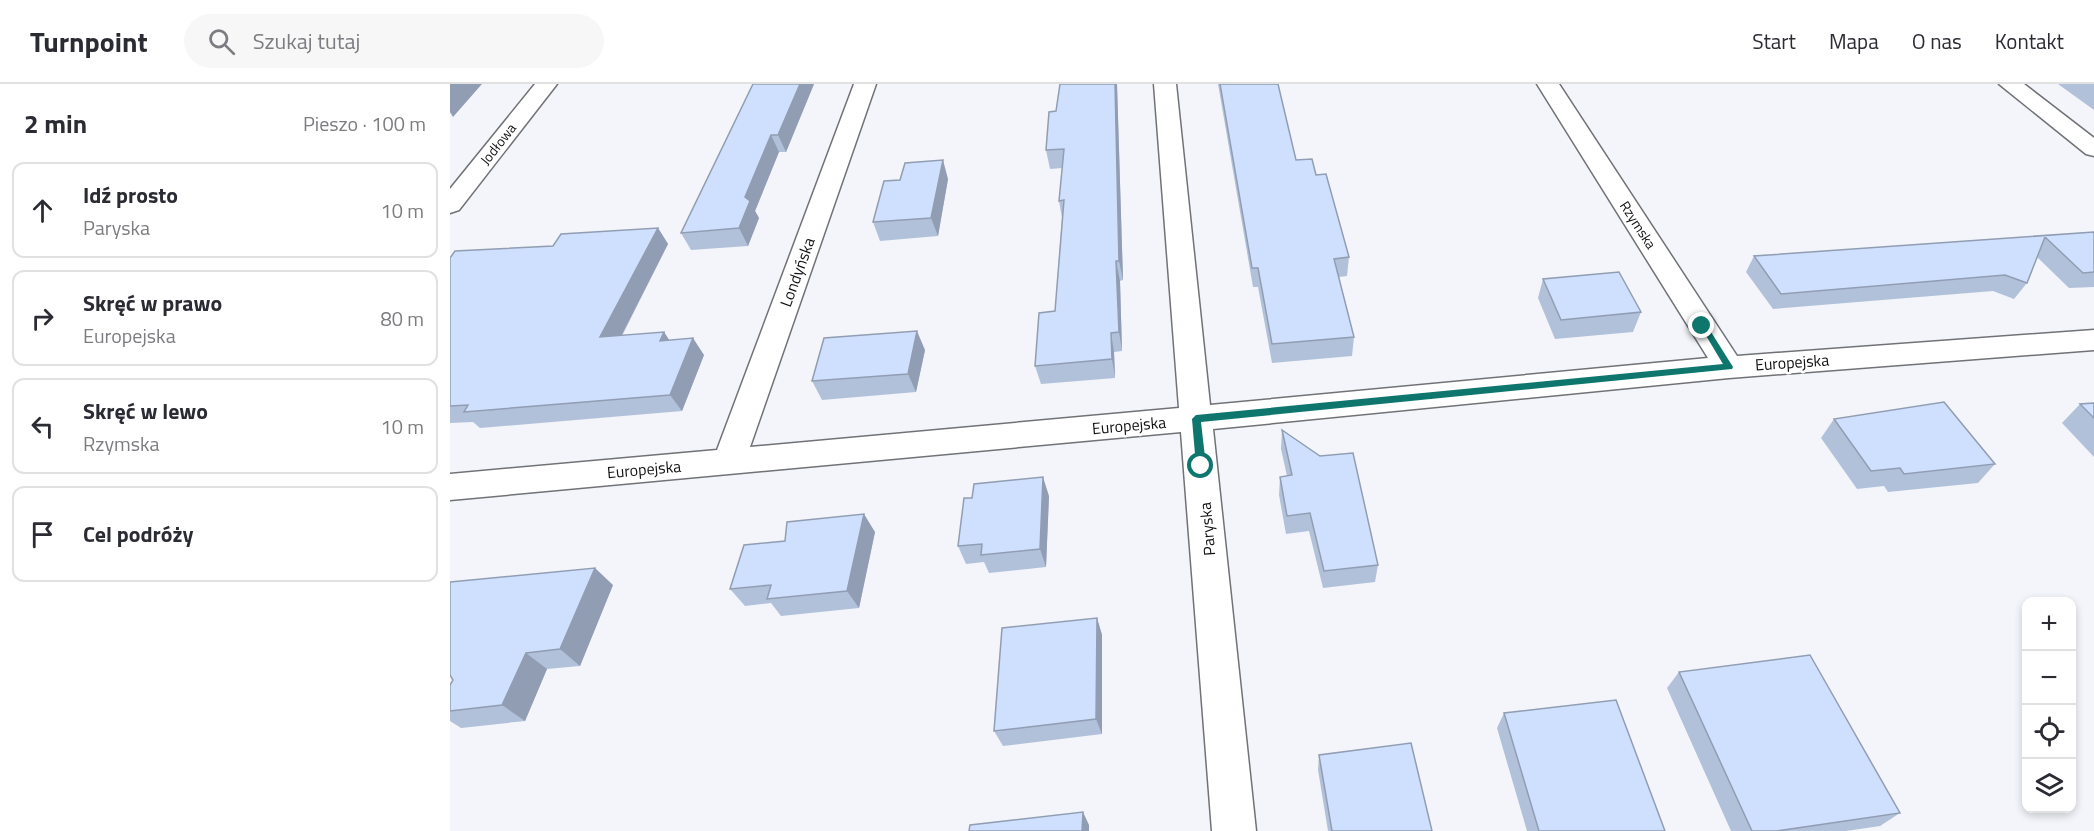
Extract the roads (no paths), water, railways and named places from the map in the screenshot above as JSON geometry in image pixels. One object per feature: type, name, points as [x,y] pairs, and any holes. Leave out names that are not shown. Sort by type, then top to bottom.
[{"type":"street","name":"Jodłowa","points":[[450,205],[546,84]]},
{"type":"street","name":"Londyńska","points":[[729,461],[865,84]]},
{"type":"street","name":"Paryska","points":[[1166,84],[1234,831]]},
{"type":"street","name":"Rzymska","points":[[1548,84],[1729,367]]},
{"type":"street","points":[[2010,84],[2094,149]]},
{"type":"street","name":"Europejska","points":[[450,487],[1196,419],[1729,367],[2094,340]]}]
